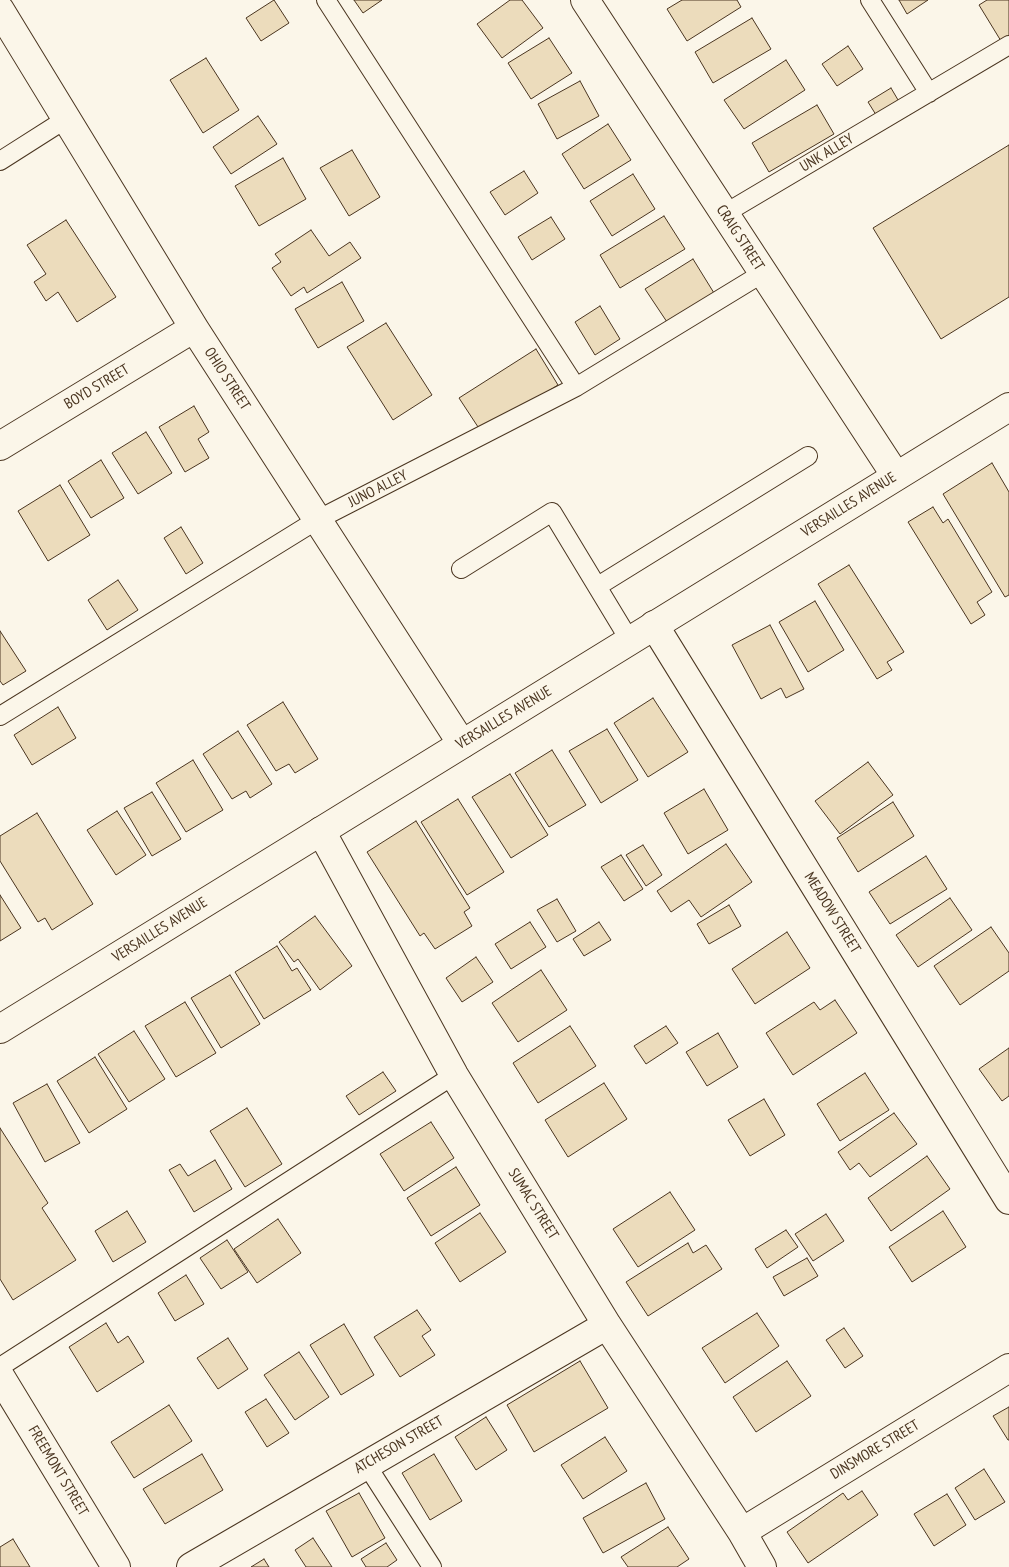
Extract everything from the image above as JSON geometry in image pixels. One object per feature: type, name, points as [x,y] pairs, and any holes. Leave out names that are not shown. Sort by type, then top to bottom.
[{"type":"street","name":"CRAIG STREET","points":[[585,0],[896,476]]},
{"type":"street","name":"OHIO STREET","points":[[0,10],[194,328],[462,744]]},
{"type":"street","name":"BOYD STREET","points":[[0,446],[194,328]]},
{"type":"street","name":"VERSAILLES AVENUE","points":[[0,1029],[896,476],[1006,415]]},
{"type":"street","name":"MEADOW STREET","points":[[654,625],[1009,1200]]},
{"type":"street","name":"SUMAC STREET","points":[[321,831],[454,1075],[607,1325],[742,1532],[762,1567]]},
{"type":"street","name":"ATCHESON STREET","points":[[191,1567],[607,1325]]},
{"type":"street","name":"DINSMORE STREET","points":[[742,1532],[1009,1368]]},
{"type":"street","name":"FREEMONT STREET","points":[[0,1376],[116,1567]]},
{"type":"lane","points":[[326,0],[576,387]]},
{"type":"lane","points":[[870,0],[929,93]]},
{"type":"lane","name":"UNK ALLEY","points":[[724,214],[1009,45]]},
{"type":"lane","points":[[0,161],[66,120]]},
{"type":"lane","name":"JUNO ALLEY","points":[[0,716],[317,520],[576,387],[763,273]]},
{"type":"lane","points":[[598,586],[808,456]]},
{"type":"lane","points":[[461,569],[552,512],[630,641]]},
{"type":"lane","points":[[0,1367],[454,1075]]},
{"type":"lane","points":[[366,1464],[432,1567]]},
{"type":"building","points":[[274,0],[289,23],[261,41],[246,18]]},
{"type":"building","points":[[354,0],[382,0],[363,13]]},
{"type":"building","points":[[510,0],[522,0],[543,28],[502,58],[477,24]]},
{"type":"building","points":[[682,0],[737,0],[741,7],[687,41],[667,9]]},
{"type":"building","points":[[899,0],[928,0],[907,14]]},
{"type":"building","points":[[987,0],[1009,0],[1009,37],[1001,41],[979,5]]},
{"type":"building","points":[[752,18],[771,49],[713,83],[695,52]]},
{"type":"building","points":[[549,38],[572,73],[531,99],[508,63]]},
{"type":"building","points":[[848,46],[863,69],[837,86],[822,64]]},
{"type":"building","points":[[206,58],[239,110],[203,133],[170,80]]},
{"type":"building","points":[[786,60],[805,90],[744,129],[724,100]]},
{"type":"building","points":[[580,81],[599,116],[557,139],[538,104]]},
{"type":"building","points":[[891,88],[901,105],[878,118],[868,102]]},
{"type":"building","points":[[817,105],[834,134],[769,172],[752,143]]},
{"type":"building","points":[[258,116],[277,144],[231,174],[213,147]]},
{"type":"building","points":[[608,124],[631,160],[584,189],[562,154]]},
{"type":"building","points":[[1009,145],[1009,297],[941,339],[873,228]]},
{"type":"building","points":[[352,150],[380,197],[349,216],[320,168]]},
{"type":"building","points":[[283,158],[306,199],[259,226],[235,186]]},
{"type":"building","points":[[524,171],[538,193],[505,215],[490,192]]},
{"type":"building","points":[[633,174],[655,209],[612,236],[590,201]]},
{"type":"building","points":[[664,216],[685,249],[620,288],[600,255]]},
{"type":"building","points":[[551,217],[565,239],[532,260],[518,237]]},
{"type":"building","points":[[66,220],[116,297],[77,322],[58,292],[46,301],[34,282],[46,274],[27,245]]},
{"type":"building","points":[[311,230],[329,256],[350,242],[361,258],[307,293],[304,287],[291,296],[272,268],[281,262],[275,254]]},
{"type":"building","points":[[693,259],[714,293],[667,322],[645,289]]},
{"type":"building","points":[[342,282],[364,321],[318,348],[295,309]]},
{"type":"building","points":[[600,306],[620,339],[595,355],[575,322]]},
{"type":"building","points":[[386,323],[432,395],[393,420],[347,347]]},
{"type":"building","points":[[536,349],[558,385],[482,433],[459,398]]},
{"type":"building","points":[[194,406],[209,432],[198,439],[209,458],[185,472],[159,427]]},
{"type":"building","points":[[146,432],[172,473],[138,494],[112,453]]},
{"type":"building","points":[[101,460],[124,498],[91,518],[68,481]]},
{"type":"building","points":[[992,463],[1009,492],[1009,595],[1005,597],[943,494]]},
{"type":"building","points":[[60,485],[90,535],[48,561],[18,511]]},
{"type":"building","points":[[933,507],[943,523],[948,519],[992,592],[977,602],[985,615],[971,624],[908,522]]},
{"type":"building","points":[[181,527],[203,563],[186,574],[164,538]]},
{"type":"building","points":[[849,565],[904,652],[887,662],[892,670],[877,679],[818,584]]},
{"type":"building","points":[[118,580],[138,610],[107,630],[88,600]]},
{"type":"building","points":[[815,601],[844,650],[808,672],[779,622]]},
{"type":"building","points":[[770,625],[804,689],[786,698],[781,688],[761,699],[732,645]]},
{"type":"building","points":[[0,631],[26,671],[3,685],[0,681]]},
{"type":"building","points":[[653,698],[688,752],[648,777],[614,723]]},
{"type":"building","points":[[283,702],[318,759],[295,773],[289,764],[276,771],[247,725]]},
{"type":"building","points":[[58,707],[76,738],[32,765],[14,735]]},
{"type":"building","points":[[607,729],[638,780],[601,803],[569,751]]},
{"type":"building","points":[[238,731],[272,784],[250,798],[246,791],[232,799],[203,754]]},
{"type":"building","points":[[552,750],[586,805],[549,827],[515,773]]},
{"type":"building","points":[[193,760],[223,810],[186,832],[156,783]]},
{"type":"building","points":[[868,762],[893,795],[840,834],[815,801]]},
{"type":"building","points":[[510,774],[548,835],[511,858],[472,797]]},
{"type":"building","points":[[704,789],[728,830],[688,854],[664,813]]},
{"type":"building","points":[[152,792],[181,839],[152,856],[124,808]]},
{"type":"building","points":[[458,799],[504,872],[467,895],[421,822]]},
{"type":"building","points":[[893,802],[914,836],[858,872],[837,838]]},
{"type":"building","points":[[117,811],[146,855],[116,875],[87,830]]},
{"type":"building","points":[[37,813],[93,904],[52,930],[45,918],[38,922],[0,861],[0,836]]},
{"type":"building","points":[[416,821],[470,908],[464,912],[472,926],[435,949],[424,933],[420,936],[367,852]]},
{"type":"building","points":[[726,844],[752,882],[701,917],[689,900],[671,912],[657,891]]},
{"type":"building","points":[[643,845],[662,875],[646,886],[626,855]]},
{"type":"building","points":[[621,855],[643,889],[624,901],[601,867]]},
{"type":"building","points":[[926,856],[947,889],[890,924],[869,892]]},
{"type":"building","points":[[0,895],[21,928],[0,941]]},
{"type":"building","points":[[950,898],[972,930],[918,967],[896,935]]},
{"type":"building","points":[[557,899],[576,931],[557,942],[537,910]]},
{"type":"building","points":[[729,905],[741,926],[709,944],[697,924]]},
{"type":"building","points":[[315,916],[352,966],[320,990],[298,959],[294,962],[279,942]]},
{"type":"building","points":[[530,922],[546,947],[511,969],[495,944]]},
{"type":"building","points":[[599,922],[611,940],[584,956],[573,939]]},
{"type":"building","points":[[991,927],[1009,953],[1009,971],[960,1005],[934,966]]},
{"type":"building","points":[[787,932],[810,968],[755,1004],[732,969]]},
{"type":"building","points":[[277,946],[292,971],[297,968],[311,990],[264,1019],[235,972]]},
{"type":"building","points":[[476,957],[493,982],[462,1002],[446,978]]},
{"type":"building","points":[[541,970],[567,1010],[518,1042],[492,1003]]},
{"type":"building","points":[[230,975],[260,1024],[221,1048],[191,998]]},
{"type":"building","points":[[835,1000],[857,1033],[793,1075],[766,1033],[814,1002],[820,1010]]},
{"type":"building","points":[[185,1002],[216,1053],[176,1077],[145,1026]]},
{"type":"building","points":[[570,1026],[596,1066],[538,1103],[513,1063]]},
{"type":"building","points":[[666,1026],[678,1043],[646,1064],[634,1046]]},
{"type":"building","points":[[134,1031],[165,1079],[129,1102],[98,1054]]},
{"type":"building","points":[[718,1033],[738,1067],[707,1086],[686,1052]]},
{"type":"building","points":[[1009,1048],[1009,1096],[1002,1101],[979,1069]]},
{"type":"building","points":[[95,1057],[127,1109],[89,1133],[57,1081]]},
{"type":"building","points":[[383,1072],[396,1091],[359,1115],[346,1096]]},
{"type":"building","points":[[865,1073],[889,1110],[840,1141],[817,1104]]},
{"type":"building","points":[[604,1083],[627,1119],[568,1157],[545,1120]]},
{"type":"building","points":[[47,1084],[80,1143],[45,1162],[13,1103]]},
{"type":"building","points":[[764,1099],[785,1135],[750,1156],[728,1120]]},
{"type":"building","points":[[247,1108],[282,1164],[245,1187],[210,1131]]},
{"type":"building","points":[[894,1113],[917,1144],[870,1177],[859,1163],[850,1170],[838,1152]]},
{"type":"building","points":[[431,1122],[454,1158],[404,1191],[380,1154]]},
{"type":"building","points":[[0,1128],[48,1203],[42,1208],[76,1260],[13,1300],[0,1279]]},
{"type":"building","points":[[927,1156],[950,1189],[891,1231],[868,1198]]},
{"type":"building","points":[[215,1160],[232,1189],[194,1212],[169,1170],[180,1164],[188,1176]]},
{"type":"building","points":[[456,1167],[480,1205],[431,1236],[407,1198]]},
{"type":"building","points":[[670,1192],[695,1230],[638,1267],[613,1229]]},
{"type":"building","points":[[127,1211],[146,1242],[113,1262],[95,1231]]},
{"type":"building","points":[[943,1211],[966,1247],[912,1282],[889,1247]]},
{"type":"building","points":[[480,1213],[506,1252],[460,1282],[435,1243]]},
{"type":"building","points":[[826,1214],[844,1241],[813,1261],[795,1234]]},
{"type":"building","points":[[278,1219],[301,1253],[257,1283],[234,1249]]},
{"type":"building","points":[[786,1230],[798,1247],[767,1268],[755,1249]]},
{"type":"building","points":[[227,1240],[248,1272],[221,1289],[200,1258]]},
{"type":"building","points":[[688,1243],[693,1253],[706,1245],[722,1269],[648,1316],[626,1282]]},
{"type":"building","points":[[807,1258],[818,1276],[784,1296],[773,1277]]},
{"type":"building","points":[[186,1275],[204,1304],[175,1321],[158,1293]]},
{"type":"building","points":[[417,1310],[431,1330],[422,1336],[435,1355],[400,1377],[374,1337]]},
{"type":"building","points":[[757,1313],[779,1346],[725,1383],[702,1348]]},
{"type":"building","points":[[106,1323],[118,1343],[128,1336],[144,1362],[97,1392],[69,1347]]},
{"type":"building","points":[[344,1324],[374,1375],[341,1395],[310,1345]]},
{"type":"building","points":[[844,1328],[863,1356],[845,1368],[826,1340]]},
{"type":"building","points":[[228,1338],[248,1369],[218,1389],[197,1358]]},
{"type":"building","points":[[299,1352],[329,1397],[295,1420],[264,1375]]},
{"type":"building","points":[[580,1361],[608,1408],[534,1452],[507,1405]]},
{"type":"building","points":[[787,1361],[811,1396],[756,1432],[733,1397]]},
{"type":"building","points":[[266,1399],[289,1433],[267,1447],[245,1412]]},
{"type":"building","points":[[169,1405],[192,1441],[134,1478],[111,1442]]},
{"type":"building","points":[[1009,1407],[1009,1440],[1008,1440],[993,1416]]},
{"type":"building","points":[[486,1417],[507,1450],[476,1470],[455,1437]]},
{"type":"building","points":[[605,1437],[627,1471],[583,1499],[561,1465]]},
{"type":"building","points":[[202,1454],[223,1490],[165,1524],[143,1489]]},
{"type":"building","points":[[434,1454],[462,1501],[430,1520],[402,1473]]},
{"type":"building","points":[[984,1469],[1005,1502],[975,1520],[955,1488]]},
{"type":"building","points":[[646,1483],[665,1519],[603,1553],[583,1518]]},
{"type":"building","points":[[862,1491],[878,1515],[808,1563],[787,1532],[843,1493],[848,1500]]},
{"type":"building","points":[[359,1493],[385,1538],[352,1557],[326,1511]]},
{"type":"building","points":[[947,1494],[966,1525],[934,1546],[914,1514]]},
{"type":"building","points":[[668,1527],[689,1559],[677,1567],[628,1567],[621,1557]]},
{"type":"building","points":[[313,1538],[332,1567],[306,1567],[295,1550]]},
{"type":"building","points":[[13,1539],[30,1567],[0,1567],[0,1547]]},
{"type":"building","points":[[386,1543],[397,1560],[387,1567],[366,1567],[361,1559]]},
{"type":"building","points":[[264,1559],[269,1567],[251,1567]]}]
